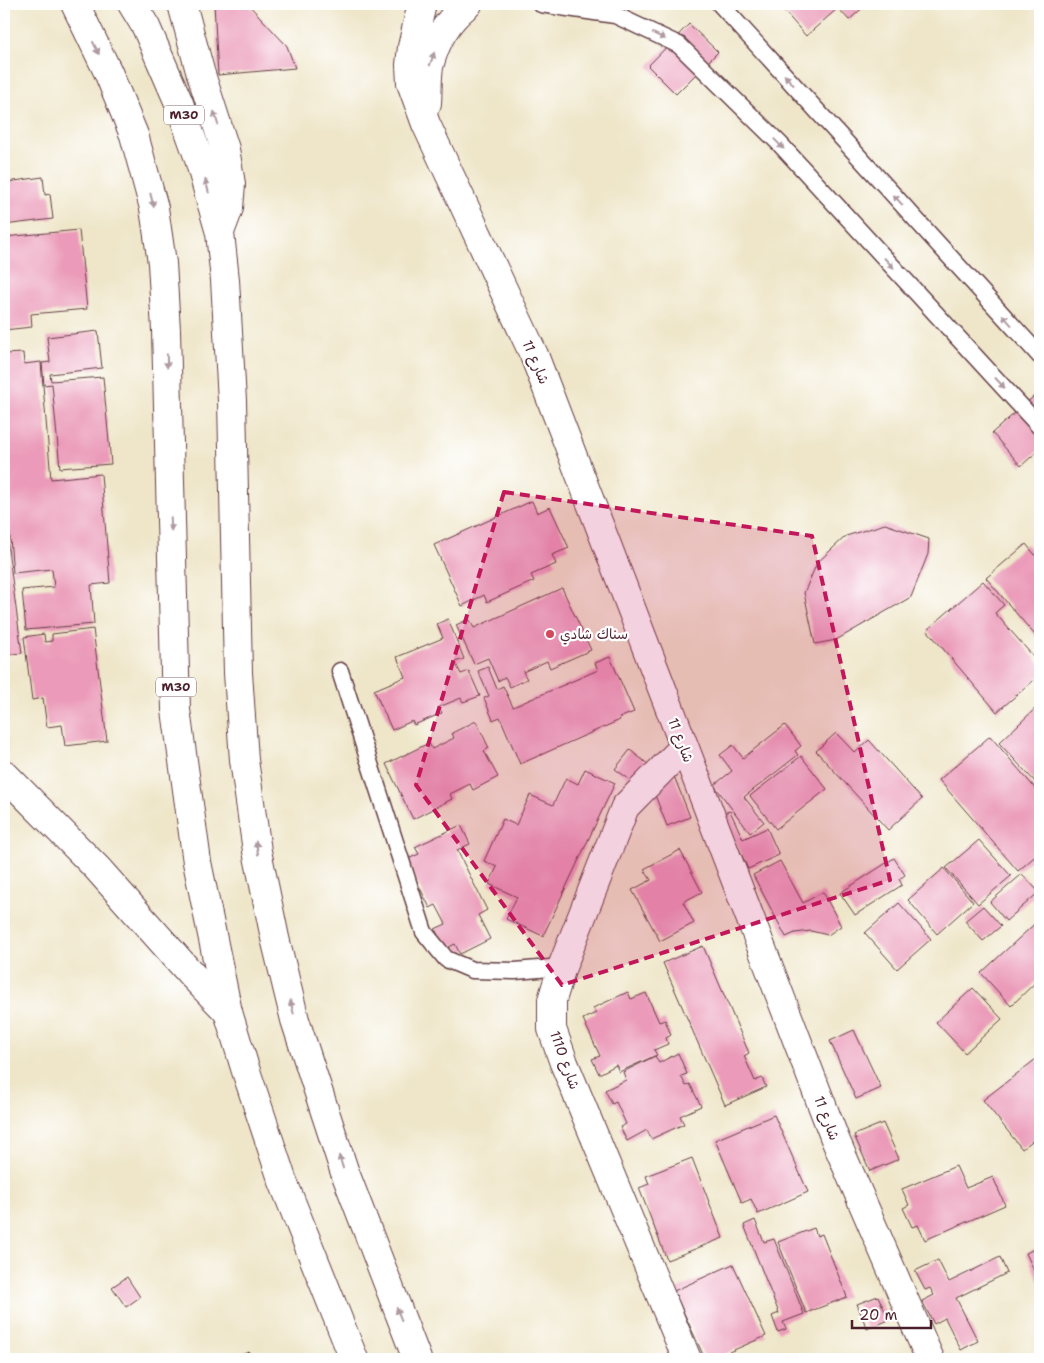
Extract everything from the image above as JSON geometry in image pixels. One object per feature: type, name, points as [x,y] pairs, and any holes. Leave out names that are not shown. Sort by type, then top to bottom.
[{"type":"main road","name":"M30","points":[[75,4],[108,72],[134,135],[154,208],[161,254],[166,330],[176,710],[197,862],[228,1012],[245,1068],[282,1179],[354,1359]]},
{"type":"main road","name":"M30","points":[[132,4],[146,27],[179,103],[198,156],[220,233],[225,280],[232,401],[238,673],[244,760],[257,851],[275,938],[298,1028],[344,1170],[417,1359]]},
{"type":"main road","points":[[182,4],[200,71],[225,149],[231,184],[229,208],[220,233]]},
{"type":"main road","name":"شارع 11","points":[[422,4],[412,47],[410,65],[411,83],[426,124],[534,355],[836,1139],[930,1359]]},
{"type":"main road","name":"شارع 11","points":[[426,124],[429,68],[438,42],[450,19],[471,4]]},
{"type":"main road","name":"شارع 1110","points":[[684,747],[625,807],[562,968],[552,1000],[552,1030],[687,1359]]},
{"type":"main road","points":[[4,774],[97,868],[192,975],[228,1012]]},
{"type":"lane","points":[[541,4],[615,15],[679,45],[779,144],[1040,427]]},
{"type":"lane","points":[[720,4],[1040,356]]},
{"type":"lane","points":[[340,672],[424,932],[446,959],[472,970],[515,971],[562,968]]},
{"type":"highlighted area","points":[[504,492],[812,536],[890,880],[562,985],[416,785]]},
{"type":"building","points":[[214,4],[248,4],[287,46],[295,68],[218,75]]},
{"type":"building","points":[[778,4],[867,4],[849,20],[838,8],[806,36]]},
{"type":"building","points":[[689,24],[718,52],[676,94],[648,66]]},
{"type":"building","points":[[43,177],[45,195],[50,194],[53,219],[4,225],[4,188],[8,188],[7,182]]},
{"type":"building","points":[[79,230],[87,309],[31,314],[32,327],[4,330],[4,237]]},
{"type":"building","points":[[98,331],[102,368],[50,374],[51,381],[103,377],[111,464],[60,468],[52,384],[44,385],[42,363],[50,362],[47,337]]},
{"type":"building","points":[[23,353],[24,364],[41,362],[51,479],[101,474],[110,583],[91,585],[94,624],[26,630],[22,590],[54,587],[52,569],[13,573],[4,470],[4,354]]},
{"type":"building","points":[[1040,391],[1040,449],[1021,466],[992,433]]},
{"type":"building","points":[[532,501],[537,513],[550,507],[569,548],[552,555],[556,564],[531,575],[534,581],[487,602],[484,595],[462,606],[434,545]]},
{"type":"building","points":[[4,519],[22,653],[4,655]]},
{"type":"building","points":[[885,524],[929,539],[928,554],[911,597],[836,640],[815,644],[804,593],[817,563],[846,536]]},
{"type":"building","points":[[1026,544],[1040,561],[1040,641],[986,578]]},
{"type":"building","points":[[983,581],[1004,605],[995,613],[1040,664],[1040,675],[997,712],[927,630]]},
{"type":"building","points":[[562,588],[591,650],[550,668],[547,661],[523,672],[527,679],[510,687],[505,677],[498,681],[488,658],[474,664],[456,625],[469,619],[474,628]]},
{"type":"building","points":[[448,619],[464,659],[455,662],[461,674],[469,671],[480,696],[463,702],[461,698],[439,707],[442,713],[414,725],[412,721],[392,730],[374,690],[405,677],[397,657],[443,638],[437,624]]},
{"type":"building","points":[[93,629],[107,741],[65,746],[62,725],[47,727],[43,698],[32,700],[24,637],[44,634],[45,642],[52,641],[52,634]]},
{"type":"building","points":[[610,657],[634,712],[520,764],[500,717],[493,720],[484,698],[489,696],[478,671],[488,667],[497,689],[503,686],[513,707],[598,670],[595,663]]},
{"type":"building","points":[[1040,704],[1040,787],[999,743]]},
{"type":"building","points":[[476,721],[489,748],[484,751],[498,777],[473,790],[470,784],[450,794],[452,799],[413,819],[386,764],[429,743],[432,749],[454,738],[452,733]]},
{"type":"building","points":[[785,725],[801,746],[795,751],[798,755],[744,797],[764,822],[750,833],[714,785],[732,771],[720,755],[733,745],[743,758]]},
{"type":"building","points":[[836,733],[855,753],[869,740],[922,799],[888,830],[816,751]]},
{"type":"building","points":[[990,736],[1040,794],[1040,852],[1018,871],[939,780]]},
{"type":"building","points":[[630,750],[654,769],[640,787],[615,769]]},
{"type":"building","points":[[801,756],[827,789],[776,829],[750,796]]},
{"type":"building","points":[[585,769],[615,783],[543,936],[506,919],[517,897],[489,884],[497,867],[484,861],[503,819],[516,825],[530,795],[553,805],[566,778],[578,784]]},
{"type":"building","points":[[674,776],[690,817],[667,826],[651,785]]},
{"type":"building","points":[[730,811],[743,839],[767,828],[779,855],[748,869],[723,813]]},
{"type":"building","points":[[461,825],[470,844],[457,850],[487,910],[478,915],[490,939],[460,954],[455,944],[445,949],[435,929],[446,924],[436,905],[430,908],[406,860],[419,854],[415,847]]},
{"type":"building","points":[[979,840],[1011,876],[978,904],[946,868]]},
{"type":"building","points":[[680,850],[702,892],[683,902],[694,923],[660,941],[632,890],[651,880],[644,869]]},
{"type":"building","points":[[894,858],[905,875],[899,879],[902,885],[855,915],[840,893]]},
{"type":"building","points":[[780,861],[803,903],[823,892],[841,926],[828,935],[811,931],[795,933],[786,937],[753,875]]},
{"type":"building","points":[[944,868],[973,902],[937,934],[908,900]]},
{"type":"building","points":[[1022,874],[1039,892],[1006,921],[990,902]]},
{"type":"building","points":[[899,903],[931,939],[897,969],[865,933]]},
{"type":"building","points":[[983,906],[1001,926],[983,941],[965,921]]},
{"type":"building","points":[[1040,919],[1040,978],[1011,1006],[981,973]]},
{"type":"building","points":[[703,946],[749,1053],[744,1056],[755,1081],[762,1078],[766,1087],[725,1105],[663,963]]},
{"type":"building","points":[[973,988],[1002,1019],[965,1053],[936,1022]]},
{"type":"building","points":[[628,992],[631,999],[646,993],[659,1022],[665,1020],[671,1035],[666,1038],[668,1044],[654,1050],[657,1055],[619,1072],[616,1065],[599,1074],[592,1059],[600,1056],[583,1019],[596,1013],[593,1008]]},
{"type":"building","points":[[854,1030],[881,1088],[856,1099],[830,1041]]},
{"type":"building","points":[[678,1053],[687,1074],[681,1076],[686,1086],[690,1084],[701,1106],[680,1116],[684,1124],[651,1139],[647,1130],[627,1141],[620,1127],[626,1124],[616,1102],[612,1104],[605,1090],[626,1080],[623,1072],[655,1056],[659,1063]]},
{"type":"building","points":[[1036,1059],[1040,1065],[1040,1114],[1037,1116],[1040,1121],[1040,1135],[1022,1149],[983,1100]]},
{"type":"building","points":[[774,1115],[808,1192],[758,1214],[751,1199],[742,1203],[715,1140]]},
{"type":"building","points":[[883,1123],[899,1159],[870,1171],[854,1135]]},
{"type":"building","points":[[692,1158],[723,1238],[667,1260],[639,1188],[649,1184],[646,1176]]},
{"type":"building","points":[[956,1166],[966,1188],[993,1177],[1005,1205],[925,1240],[918,1225],[912,1227],[903,1208],[909,1205],[902,1189]]},
{"type":"building","points":[[755,1220],[764,1242],[774,1239],[804,1314],[783,1322],[786,1329],[778,1332],[772,1316],[779,1313],[744,1225]]},
{"type":"building","points":[[814,1228],[817,1236],[822,1234],[847,1297],[806,1313],[778,1242]]},
{"type":"building","points":[[1040,1246],[1040,1284],[1026,1253]]},
{"type":"building","points":[[1000,1257],[1007,1273],[956,1298],[978,1341],[961,1350],[945,1318],[934,1324],[922,1301],[934,1295],[930,1288],[925,1290],[915,1271],[938,1260],[949,1282]]},
{"type":"building","points":[[733,1264],[766,1336],[713,1359],[705,1359],[674,1291]]},
{"type":"building","points":[[127,1277],[140,1297],[126,1307],[112,1287]]},
{"type":"building","points":[[878,1296],[889,1320],[867,1329],[857,1304]]},
{"type":"building","points":[[249,1352],[251,1359],[230,1359]]},
{"type":"place","name":"سناك شادي","points":[[550,634]]}]
